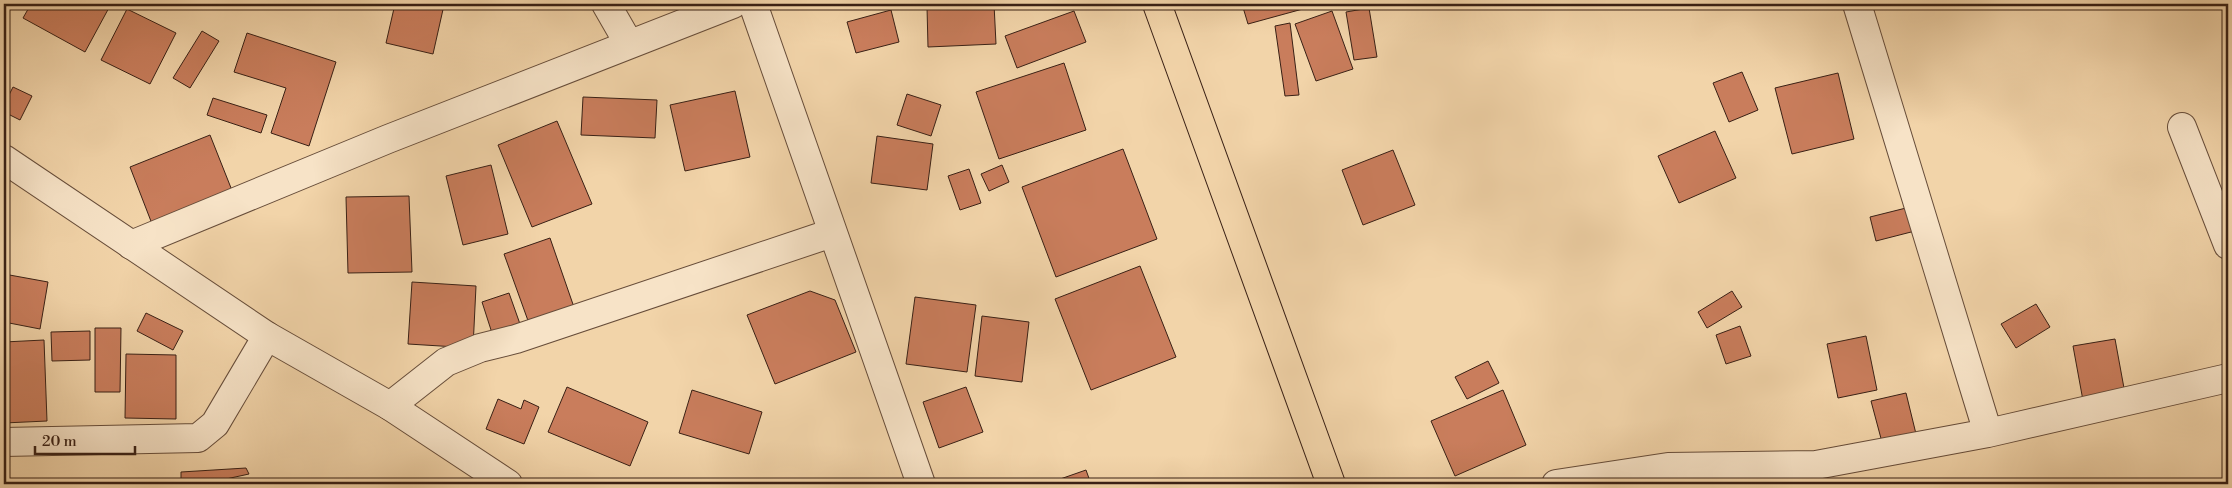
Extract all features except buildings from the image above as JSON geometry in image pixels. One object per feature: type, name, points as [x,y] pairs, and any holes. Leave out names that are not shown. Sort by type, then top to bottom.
[{"type":"main road","points":[[1157,4],[1331,484]]},
{"type":"street","points":[[606,4],[629,44]]},
{"type":"street","points":[[132,245],[388,139],[733,4]]},
{"type":"street","points":[[753,4],[921,484]]},
{"type":"street","points":[[1857,4],[1988,433]]},
{"type":"street","points":[[2182,127],[2228,245]]},
{"type":"street","points":[[4,159],[267,336],[390,406],[508,484]]},
{"type":"street","points":[[390,406],[446,362],[480,348],[516,339],[832,233]]},
{"type":"street","points":[[4,442],[198,438],[215,424],[267,336]]},
{"type":"street","points":[[1556,484],[1668,468],[1816,465],[1988,433],[2228,378]]}]
